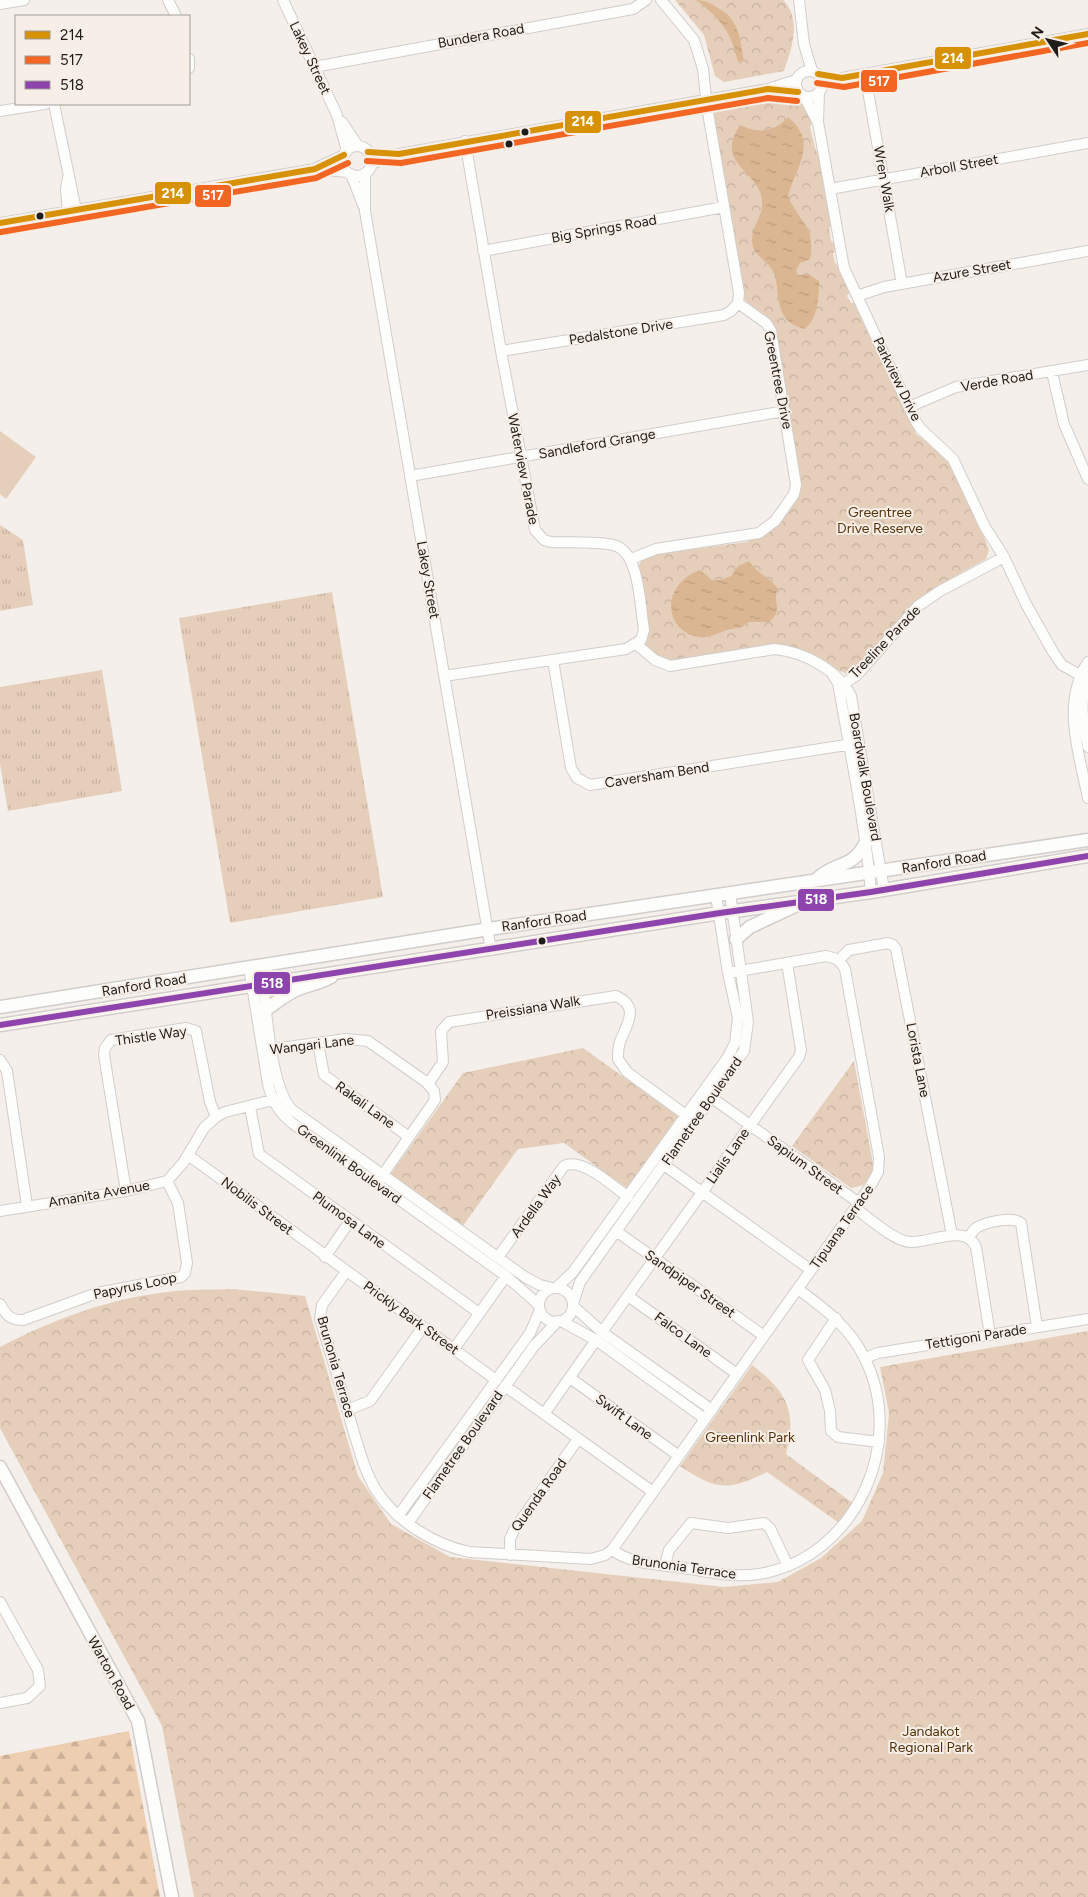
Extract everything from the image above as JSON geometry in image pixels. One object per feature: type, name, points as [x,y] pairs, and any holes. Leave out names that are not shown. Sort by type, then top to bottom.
[{"type":"main road","name":"Ranford Road","points":[[0,1008],[489,929],[1088,840]]},
{"type":"main road","points":[[816,880],[825,871],[855,859],[865,844]]},
{"type":"main road","name":"Ranford Road","points":[[0,1025],[732,911],[878,891],[1088,856]]},
{"type":"main road","points":[[736,938],[750,927],[804,901]]},
{"type":"main road","points":[[267,1008],[286,995],[301,988],[316,985],[340,972]]},
{"type":"main road","points":[[0,1019],[17,1016],[31,1020]]},
{"type":"main road","name":"Warton Road","points":[[0,1467],[138,1721],[172,1897]]},
{"type":"street","points":[[0,4],[24,0]]},
{"type":"street","points":[[168,0],[176,15]]},
{"type":"street","name":"Lakey Street","points":[[283,0],[337,115],[358,146],[368,152]]},
{"type":"street","name":"Bundera Road","points":[[314,67],[633,9],[646,0]]},
{"type":"street","points":[[660,0],[694,40],[703,69],[706,99],[739,293],[738,303]]},
{"type":"street","points":[[799,0],[804,44],[820,89]]},
{"type":"street","points":[[768,89],[812,97],[820,89],[842,78],[1088,34]]},
{"type":"street","name":"Parkview Drive","points":[[804,44],[798,77],[801,94],[818,122]]},
{"type":"street","points":[[0,224],[315,169],[365,173],[371,164],[399,154],[768,89],[798,77],[815,73],[842,78]]},
{"type":"street","name":"Wren Walk","points":[[865,74],[902,284]]},
{"type":"street","name":"Parkview Drive","points":[[820,89],[818,122],[844,268],[920,428],[954,459],[985,527],[1004,557],[1044,638],[1062,665],[1085,677]]},
{"type":"street","points":[[0,111],[39,105]]},
{"type":"street","points":[[54,105],[68,177],[66,189],[72,211]]},
{"type":"street","name":"Lakey Street","points":[[337,115],[346,153],[343,164],[349,173],[365,211]]},
{"type":"street","name":"Waterview Parade","points":[[465,142],[532,520],[539,535],[551,542],[612,544],[623,549],[631,559]]},
{"type":"street","name":"Arboll Street","points":[[830,189],[1088,143]]},
{"type":"street","points":[[315,169],[358,146]]},
{"type":"street","points":[[371,164],[368,152],[399,154]]},
{"type":"street","name":"Lakey Street","points":[[365,173],[365,211],[489,929],[491,950]]},
{"type":"street","name":"Big Springs Road","points":[[483,251],[724,207]]},
{"type":"street","name":"Azure Street","points":[[857,296],[902,284],[1088,251]]},
{"type":"street","name":"Pedalstone Drive","points":[[501,351],[724,314],[731,311],[738,303]]},
{"type":"street","name":"Greentree Drive","points":[[631,559],[656,549],[759,534],[772,525],[794,494],[796,485],[769,328],[738,303]]},
{"type":"street","name":"Verde Road","points":[[909,407],[956,387],[1088,365]]},
{"type":"street","points":[[1052,372],[1064,424],[1088,479]]},
{"type":"street","name":"Sandleford Grange","points":[[410,476],[784,411]]},
{"type":"street","name":"Treeline Parade","points":[[845,683],[857,675],[918,606],[940,591],[1004,557]]},
{"type":"street","points":[[444,676],[626,649],[636,644],[641,640],[644,630],[631,559]]},
{"type":"street","points":[[636,644],[655,660],[670,666],[776,649],[784,650],[832,672],[845,683]]},
{"type":"street","name":"Caversham Bend","points":[[553,660],[571,768],[577,778],[590,785],[859,743]]},
{"type":"street","points":[[1088,662],[1082,711],[1088,798]]},
{"type":"street","name":"Boardwalk Boulevard","points":[[832,672],[838,683],[865,844],[876,872]]},
{"type":"street","name":"Boardwalk Boulevard","points":[[845,683],[851,696],[859,743],[878,891]]},
{"type":"street","name":"Flametree Boulevard","points":[[554,1288],[573,1272],[686,1115],[739,1060],[746,1043],[748,1022],[730,893]]},
{"type":"street","name":"Flametree Boulevard","points":[[573,1305],[580,1282],[695,1121],[735,1043],[738,1018],[728,973],[716,895]]},
{"type":"street","name":"Lorista Lane","points":[[839,960],[849,950],[888,943],[896,949],[952,1235]]},
{"type":"street","points":[[728,973],[826,956],[839,960]]},
{"type":"street","name":"Tipuana Terrace","points":[[612,1550],[857,1206],[878,1172],[879,1157],[845,969],[839,960]]},
{"type":"street","name":"Lialis Lane","points":[[544,1414],[800,1054],[787,963]]},
{"type":"street","name":"Greenlink Boulevard","points":[[255,966],[267,1050]]},
{"type":"street","name":"Greenlink Boulevard","points":[[258,985],[267,1008],[268,1084],[278,1099],[299,1116],[531,1281],[569,1295],[573,1305],[599,1336],[705,1419]]},
{"type":"street","name":"Preissiana Walk","points":[[376,1184],[435,1100],[431,1087],[443,1062],[441,1031],[449,1022],[616,996],[624,1000],[629,1008],[630,1017],[620,1043],[618,1059],[627,1072],[686,1115]]},
{"type":"street","name":"Thistle Way","points":[[126,1190],[105,1062],[107,1043],[116,1039],[186,1028],[196,1031],[210,1102],[216,1116]]},
{"type":"street","name":"Wangari Lane","points":[[267,1050],[346,1039],[368,1041],[431,1087]]},
{"type":"street","name":"Rakali Lane","points":[[318,1043],[324,1075],[409,1136]]},
{"type":"street","points":[[0,1060],[7,1071],[27,1206]]},
{"type":"street","name":"Sapium Street","points":[[707,1095],[750,1125],[903,1241],[919,1242],[952,1235]]},
{"type":"street","points":[[216,1116],[278,1099]]},
{"type":"street","name":"Greenlink Boulevard","points":[[278,1099],[280,1112],[292,1123],[506,1276],[539,1307],[548,1320],[559,1321],[599,1336],[712,1410]]},
{"type":"street","name":"Plumosa Lane","points":[[250,1107],[259,1154],[479,1313]]},
{"type":"street","points":[[686,1115],[695,1121]]},
{"type":"street","name":"Amanita Avenue","points":[[0,1211],[126,1190],[167,1181],[188,1155],[204,1128],[216,1116]]},
{"type":"street","name":"Nobilis Street","points":[[188,1155],[325,1257]]},
{"type":"street","name":"Ardella Way","points":[[498,1257],[564,1166],[569,1163],[586,1167],[628,1197]]},
{"type":"street","points":[[664,1164],[811,1270]]},
{"type":"street","name":"Papyrus Loop","points":[[0,1304],[6,1315],[13,1320],[23,1320],[97,1293],[181,1277],[185,1273],[187,1263],[178,1203],[167,1181]]},
{"type":"street","points":[[968,1238],[976,1228],[984,1224],[1014,1219],[1021,1223],[1037,1327]]},
{"type":"street","points":[[325,1257],[350,1221]]},
{"type":"street","name":"Sandpiper Street","points":[[616,1232],[764,1336]]},
{"type":"street","points":[[952,1235],[961,1235],[968,1238],[976,1248],[990,1335]]},
{"type":"street","name":"Prickly Bark Street","points":[[325,1257],[653,1492]]},
{"type":"street","name":"Brunonia Terrace","points":[[346,1272],[322,1305],[320,1314],[347,1410],[369,1477],[377,1491],[398,1516],[432,1539],[455,1549],[510,1555],[591,1559],[605,1556],[612,1550],[632,1561],[734,1576],[758,1574],[788,1566],[824,1544],[849,1518],[868,1485],[879,1442],[875,1387],[865,1358],[836,1318],[798,1289]]},
{"type":"street","points":[[454,1349],[506,1276]]},
{"type":"street","points":[[539,1307],[543,1294],[554,1288]]},
{"type":"street","name":"Falco Lane","points":[[628,1296],[737,1374]]},
{"type":"street","points":[[559,1321],[569,1315],[573,1305]]},
{"type":"street","name":"Flametree Boulevard","points":[[408,1523],[501,1383],[530,1333],[539,1307]]},
{"type":"street","points":[[836,1318],[808,1360],[825,1390],[830,1411],[831,1431],[838,1438],[879,1442]]},
{"type":"street","name":"Tettigoni Parade","points":[[865,1358],[878,1353],[1088,1319]]},
{"type":"street","name":"Flametree Boulevard","points":[[398,1516],[501,1383],[539,1340],[559,1321]]},
{"type":"street","points":[[347,1410],[370,1401],[423,1327]]},
{"type":"street","name":"Swift Lane","points":[[570,1378],[679,1456]]},
{"type":"street","name":"Quenda Road","points":[[510,1555],[510,1540],[514,1530],[578,1439]]},
{"type":"street","points":[[665,1565],[669,1550],[691,1523],[728,1528],[764,1523],[770,1528],[788,1566]]},
{"type":"street","points":[[0,1602],[38,1670],[40,1686],[27,1698],[0,1703]]},
{"type":"green space","points":[[675,0],[783,0],[789,8],[794,25],[790,53],[784,71],[724,82],[715,76],[704,35]]},
{"type":"green space","name":"Greentree Drive Reserve","points":[[771,94],[787,96],[798,100],[812,123],[810,127],[816,151],[820,153],[832,225],[829,228],[831,241],[835,243],[836,250],[833,253],[835,263],[839,265],[850,291],[847,296],[851,303],[856,303],[916,434],[946,456],[982,531],[989,550],[986,559],[934,588],[908,608],[856,670],[847,674],[792,649],[671,661],[651,651],[644,639],[638,567],[642,559],[650,555],[747,542],[749,538],[773,528],[797,495],[774,329],[744,299],[713,120],[715,112],[727,102]]},
{"type":"green space","points":[[0,431],[36,457],[6,499],[0,494]]},
{"type":"green space","points":[[0,525],[23,540],[33,605],[0,611]]},
{"type":"green space","points":[[332,592],[383,897],[230,923],[179,618]]},
{"type":"green space","points":[[102,670],[122,791],[8,811],[0,764],[0,687]]},
{"type":"green space","points":[[583,1048],[678,1116],[627,1188],[564,1143],[518,1149],[460,1230],[388,1178],[463,1073]]},
{"type":"green space","points":[[854,1061],[874,1169],[864,1185],[851,1188],[792,1146]]},
{"type":"green space","name":"Jandakot Regional Park","points":[[232,1289],[305,1296],[358,1476],[391,1524],[450,1557],[724,1587],[778,1582],[821,1558],[862,1521],[883,1473],[889,1413],[880,1367],[1088,1331],[1088,1897],[194,1897],[162,1726],[0,1428],[0,1347],[40,1328],[102,1305],[145,1295],[175,1291]]},
{"type":"green space","name":"Greenlink Park","points":[[752,1365],[773,1384],[781,1393],[786,1403],[791,1426],[786,1454],[854,1504],[839,1523],[767,1472],[742,1483],[723,1485],[704,1480],[680,1466]]},
{"type":"green space","points":[[129,1731],[160,1897],[0,1897],[0,1756]]},
{"type":"water","points":[[696,0],[710,3],[730,18],[737,30],[744,61],[738,62],[724,27],[712,13]]},
{"type":"water","points":[[788,117],[802,136],[804,146],[800,165],[788,196],[809,231],[811,239],[810,259],[800,263],[796,271],[798,275],[810,275],[819,281],[815,314],[809,325],[804,329],[791,323],[785,317],[780,307],[774,273],[757,254],[752,245],[753,233],[762,208],[761,195],[757,186],[738,164],[732,148],[733,138],[740,125],[753,130],[766,130],[777,126]]},
{"type":"water","points":[[749,561],[778,589],[776,594],[777,609],[774,617],[769,622],[749,622],[746,625],[706,637],[692,635],[682,630],[675,621],[671,610],[672,599],[677,588],[686,578],[700,570],[712,580],[721,580],[731,576],[738,566]]},
{"type":"transit line","name":"214","points":[[818,74],[842,78],[1088,34]]},
{"type":"transit line","name":"517","points":[[817,83],[844,87],[1088,43]]},
{"type":"transit line","name":"214","points":[[368,152],[399,154],[768,89],[798,92]]},
{"type":"transit line","name":"517","points":[[367,161],[401,163],[768,98],[797,101]]},
{"type":"transit line","name":"214","points":[[0,223],[315,169],[344,155]]},
{"type":"transit line","name":"517","points":[[1,232],[316,178],[348,163]]},
{"type":"transit line","name":"518","points":[[0,1025],[720,913],[871,892],[1088,856]]}]
